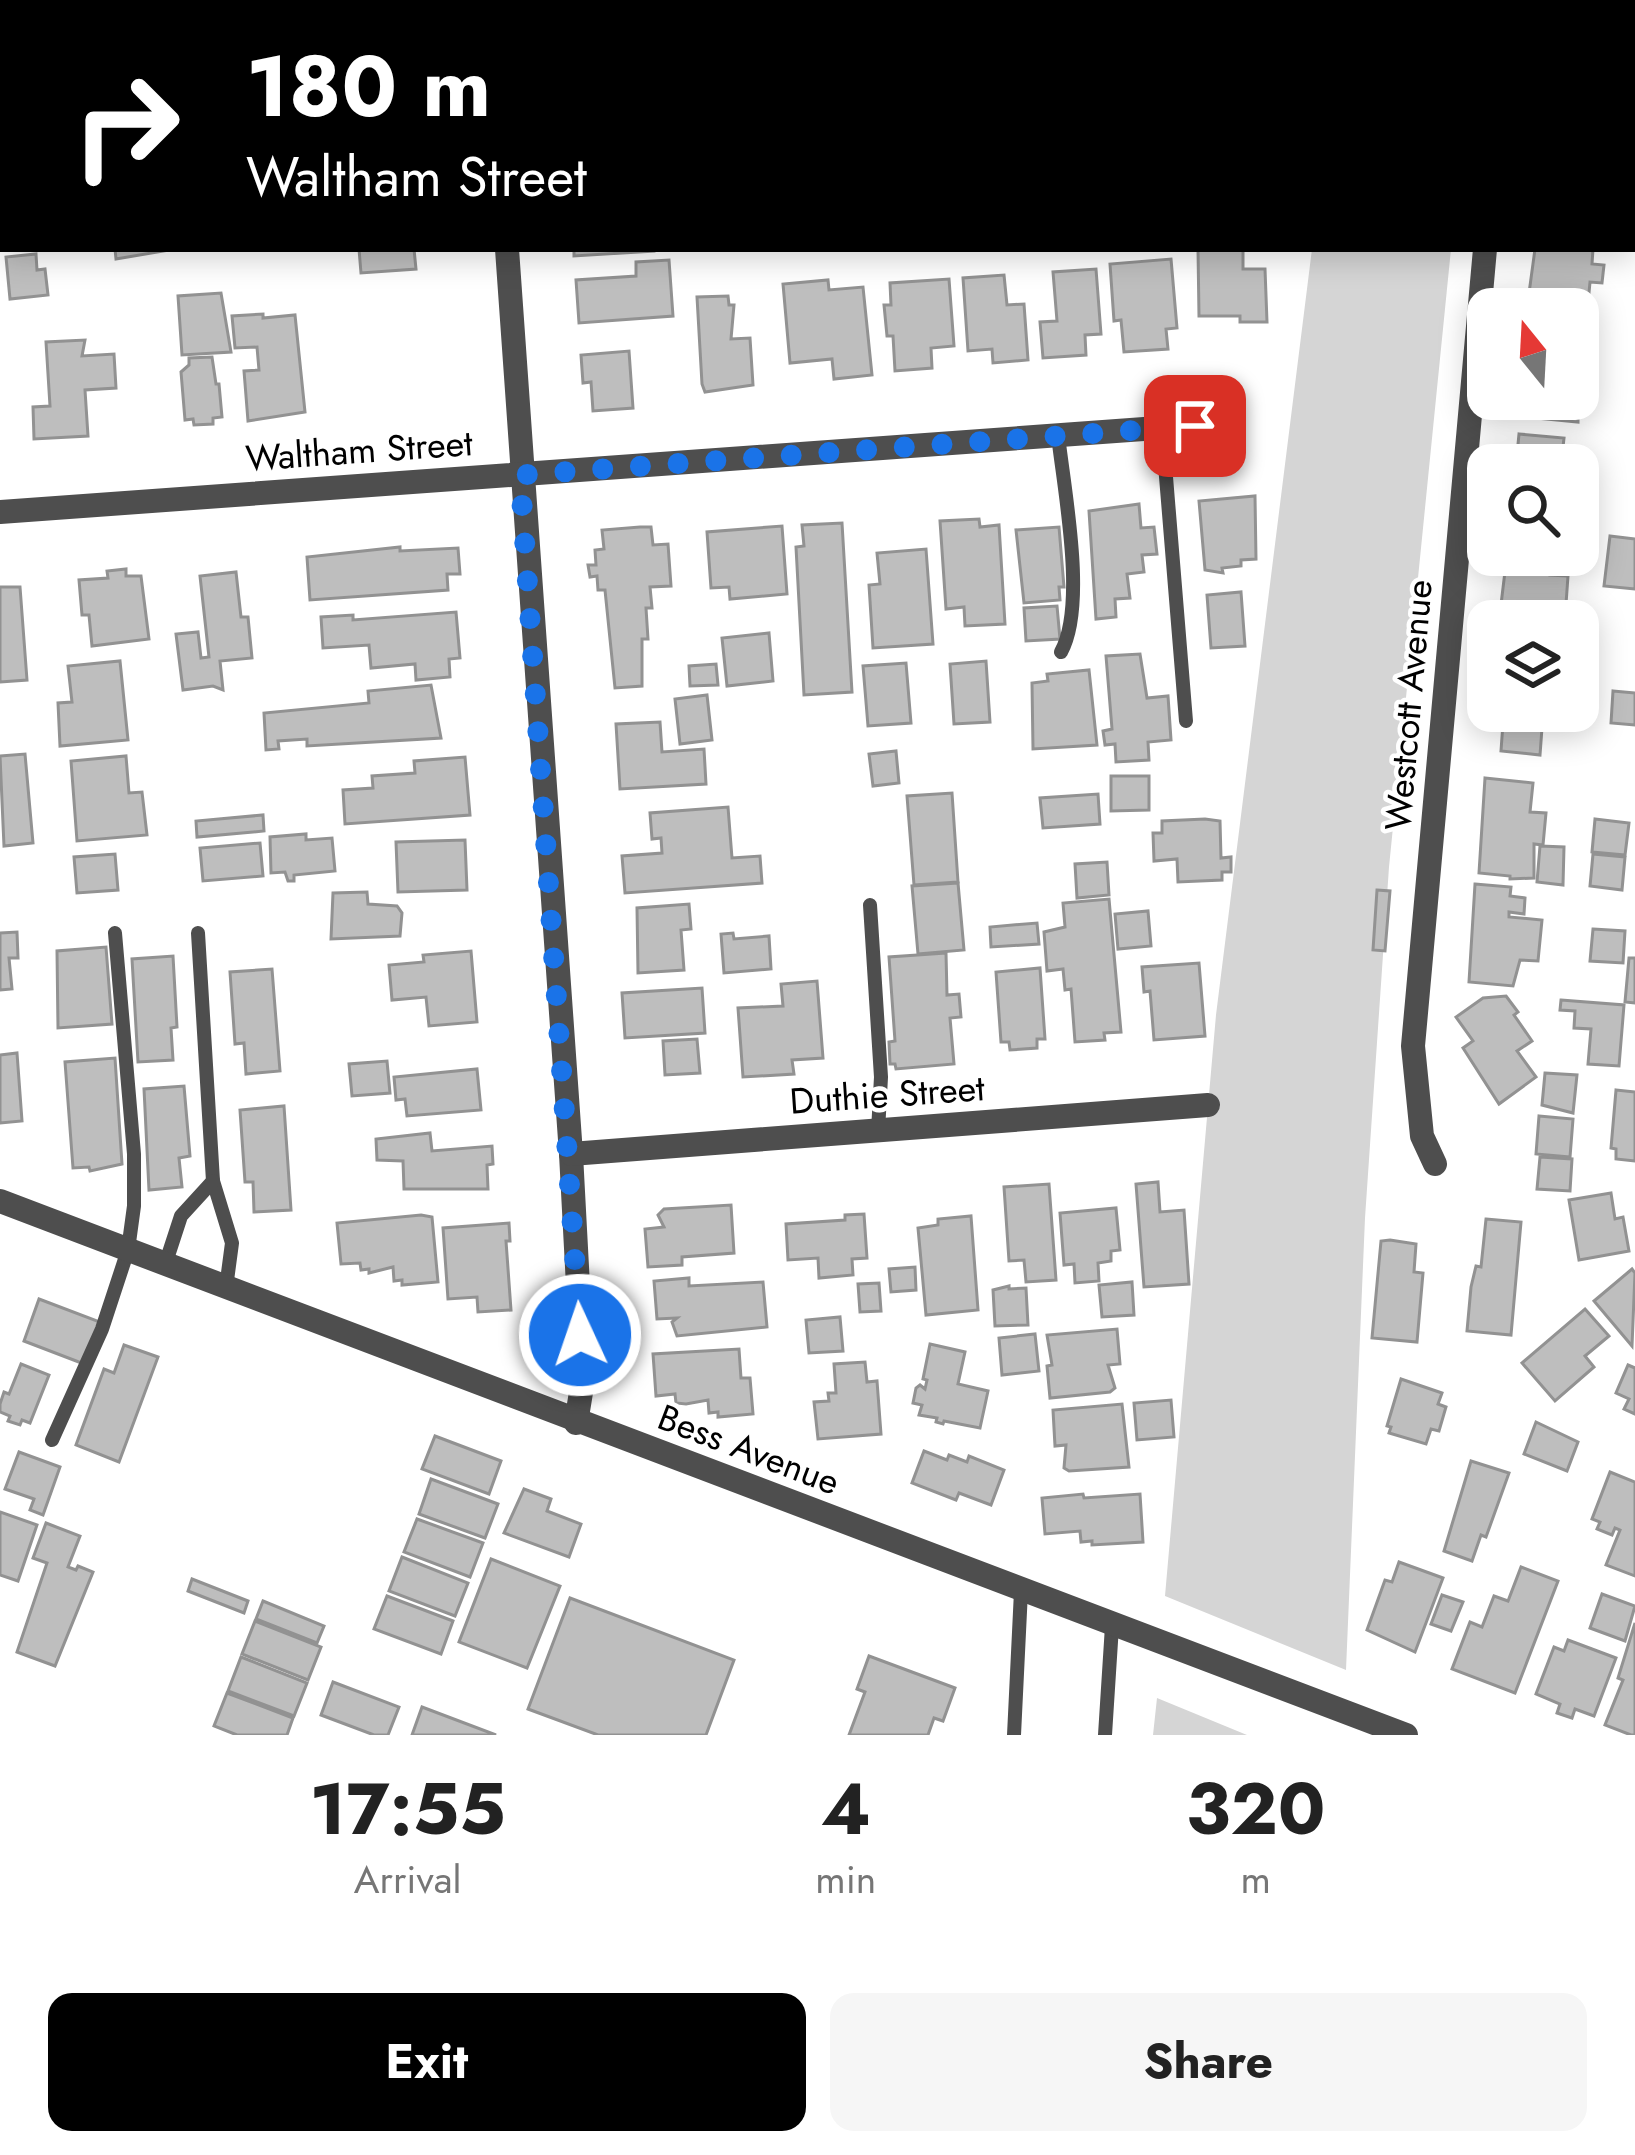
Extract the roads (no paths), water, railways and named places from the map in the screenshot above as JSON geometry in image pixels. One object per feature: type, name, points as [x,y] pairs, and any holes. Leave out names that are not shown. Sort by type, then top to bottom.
[{"type":"street","points":[[507,252],[571,1154],[583,1380],[577,1423]]},
{"type":"street","name":"Westcott Avenue","points":[[1435,1164],[1422,1136],[1413,1046],[1486,252]]},
{"type":"street","name":"Waltham Street","points":[[0,512],[1227,423]]},
{"type":"street","name":"Duthie Street","points":[[571,1154],[1208,1106]]},
{"type":"street","name":"Bess Avenue","points":[[0,1201],[1406,1735]]},
{"type":"lane","points":[[1162,428],[1186,721]]},
{"type":"lane","points":[[1058,435],[1069,520],[1072,632],[1061,652]]},
{"type":"lane","points":[[870,905],[881,1077],[878,1131]]},
{"type":"lane","points":[[52,1439],[85,1374],[128,1250],[134,1207],[134,1154],[115,933]]},
{"type":"lane","points":[[198,933],[213,1181],[232,1244],[226,1288]]},
{"type":"lane","points":[[164,1265],[181,1216],[213,1181]]},
{"type":"lane","points":[[1014,1735],[1021,1591]]},
{"type":"lane","points":[[1105,1735],[1112,1626]]}]
